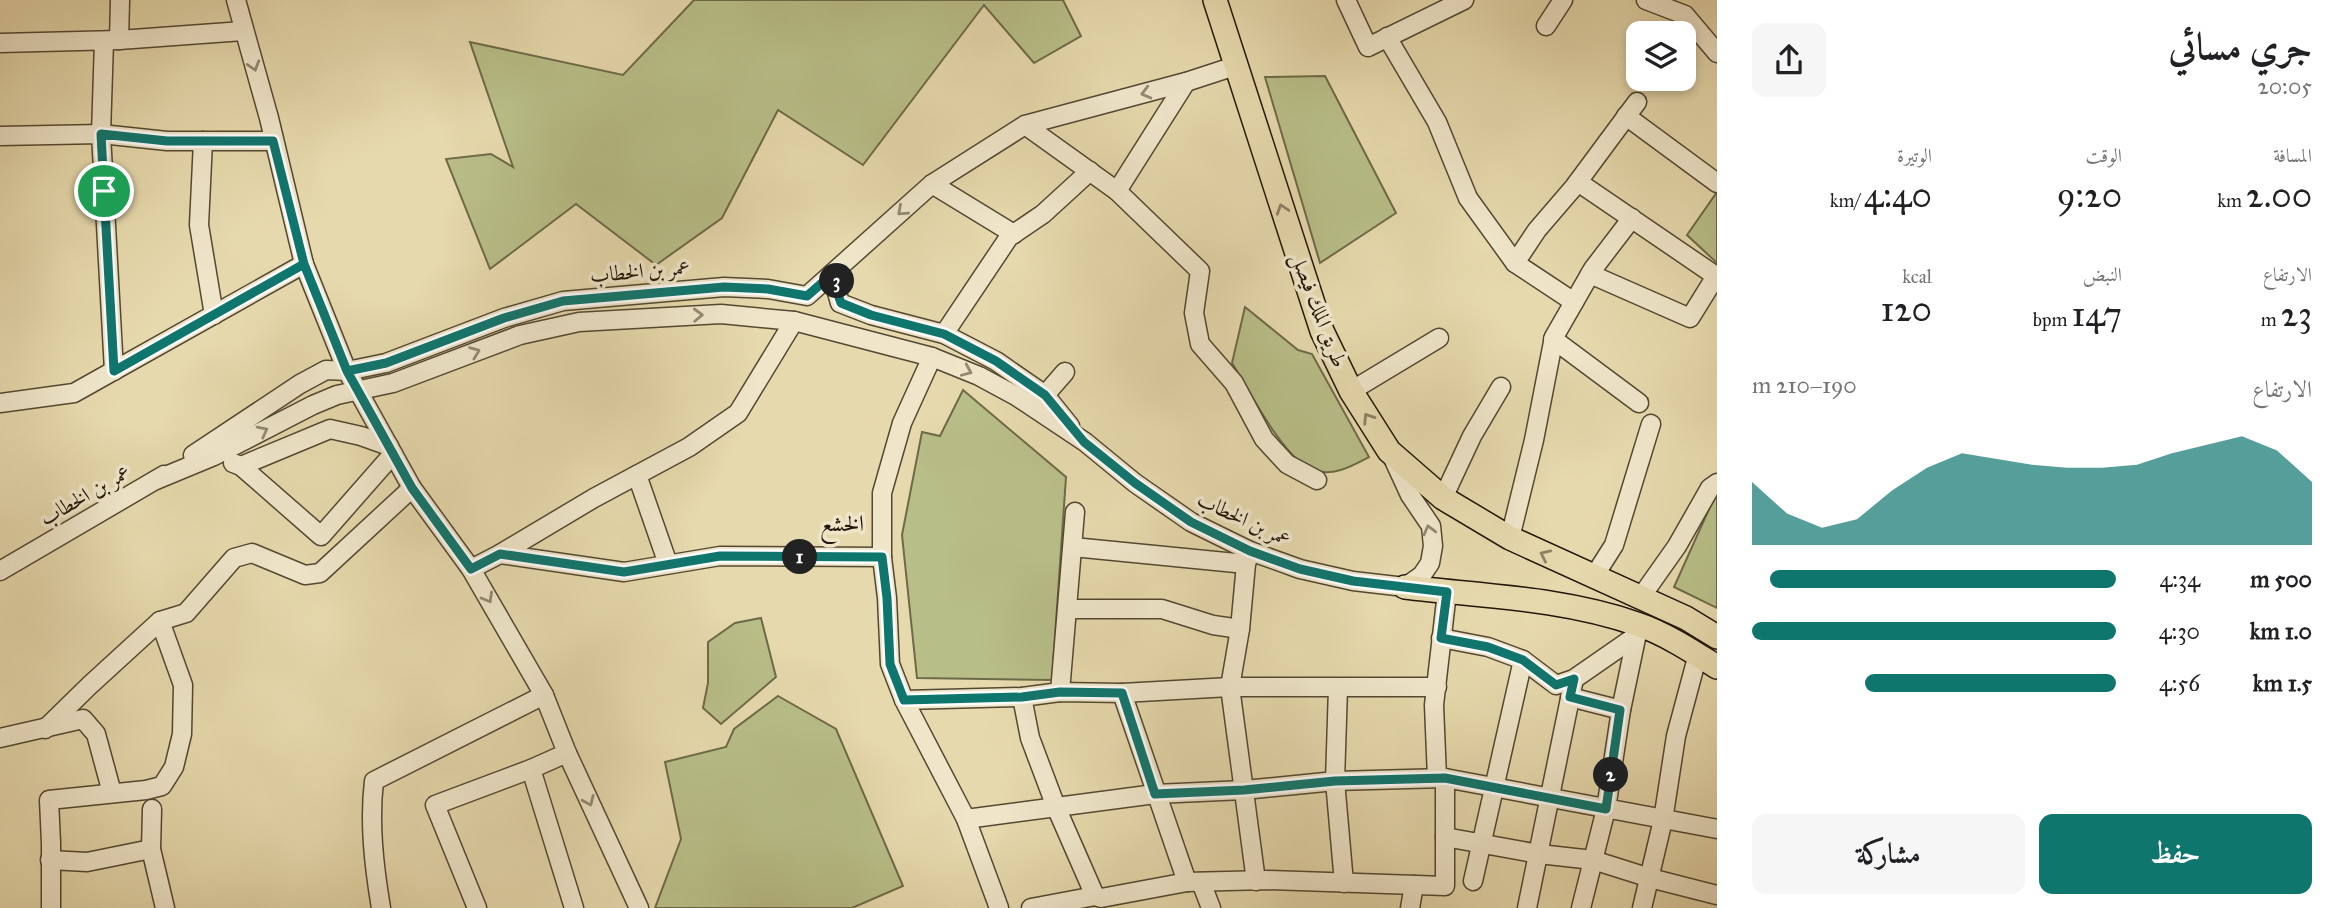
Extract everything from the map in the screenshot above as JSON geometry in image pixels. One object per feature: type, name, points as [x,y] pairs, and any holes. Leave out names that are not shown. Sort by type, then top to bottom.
[{"type":"main road","name":"طريق الملك فيصل","points":[[1215,0],[1322,331],[1350,391],[1389,451],[1443,498],[1510,538],[1686,618],[1717,637]]},
{"type":"main road","points":[[1405,587],[1586,610],[1707,661]]},
{"type":"street","points":[[114,371],[101,134],[111,40],[120,0]]},
{"type":"street","points":[[236,0],[269,118],[304,264],[347,371],[412,488],[471,569],[544,695],[567,753],[639,908]]},
{"type":"street","points":[[1346,0],[1368,47],[1464,0]]},
{"type":"street","points":[[1546,26],[1563,0]]},
{"type":"street","points":[[1646,0],[1685,15],[1717,53]]},
{"type":"street","points":[[0,43],[111,40],[243,31]]},
{"type":"street","points":[[1387,37],[1437,122],[1468,198],[1515,263],[1574,302]]},
{"type":"street","points":[[838,269],[932,184],[1025,125],[1186,82],[1235,66]]},
{"type":"street","points":[[1117,191],[1186,82]]},
{"type":"street","points":[[1515,263],[1537,230],[1578,182],[1632,109],[1717,183]]},
{"type":"street","points":[[1025,125],[1117,191],[1200,271],[1194,313],[1200,344],[1234,383],[1264,439],[1287,464],[1317,480]]},
{"type":"street","points":[[0,136],[101,134],[167,141],[273,141]]},
{"type":"street","points":[[203,141],[200,225],[214,314]]},
{"type":"street","points":[[944,334],[1009,237],[1043,214],[1090,171]]},
{"type":"street","points":[[1578,182],[1716,276],[1690,318],[1590,274]]},
{"type":"street","points":[[932,184],[1014,233]]},
{"type":"street","points":[[1510,538],[1534,440],[1553,339],[1590,274],[1632,218]]},
{"type":"street","points":[[0,403],[74,393],[304,264]]},
{"type":"street","name":"عمر بن الخطاب","points":[[838,269],[836,289],[841,303],[871,315],[944,334],[996,361],[1045,395],[1084,442]]},
{"type":"street","name":"عمر بن الخطاب","points":[[0,571],[156,480],[300,384],[326,370],[347,371],[386,363],[504,318],[563,301],[724,287],[768,289],[807,296],[838,269]]},
{"type":"street","name":"عمر بن الخطاب","points":[[156,480],[214,456],[337,395],[393,383],[520,335],[579,322],[720,314],[794,321],[932,357],[979,376],[1016,396],[1084,442],[1135,483],[1191,522],[1248,557],[1353,581],[1405,587]]},
{"type":"street","points":[[471,569],[689,447],[738,413],[794,321]]},
{"type":"street","points":[[1350,391],[1439,338]]},
{"type":"street","points":[[1553,339],[1639,403]]},
{"type":"street","points":[[932,357],[902,423],[882,493],[882,557],[890,664],[904,700],[965,819],[999,908]]},
{"type":"street","points":[[1045,395],[1065,372]]},
{"type":"street","points":[[1443,498],[1472,436],[1501,387]]},
{"type":"street","points":[[1593,578],[1614,545],[1651,424]]},
{"type":"street","points":[[241,466],[330,429],[361,436],[391,450]]},
{"type":"street","points":[[214,456],[241,466],[321,536],[391,450]]},
{"type":"street","points":[[1389,451],[1410,495],[1431,526],[1433,546],[1430,563],[1422,575],[1405,587]]},
{"type":"street","points":[[637,475],[668,565]]},
{"type":"street","points":[[1640,597],[1677,546],[1710,488],[1717,483]]},
{"type":"street","points":[[45,729],[160,621],[186,612],[234,558],[252,553],[305,575],[320,573],[412,488]]},
{"type":"street","points":[[1060,692],[1075,512]]},
{"type":"street","points":[[1073,547],[1248,557],[1230,687],[1256,881]]},
{"type":"street","points":[[500,554],[624,572],[720,556],[882,557]]},
{"type":"street","points":[[1031,908],[1100,901],[1194,882],[1445,886],[1445,837],[1434,705],[1447,592]]},
{"type":"street","points":[[1067,609],[1162,609],[1213,625],[1240,629]]},
{"type":"street","points":[[53,907],[49,880],[48,800],[162,786],[174,767],[182,734],[183,685],[160,621]]},
{"type":"street","points":[[1527,908],[1572,688],[1638,630]]},
{"type":"street","points":[[1581,908],[1606,809],[1620,710],[1638,630]]},
{"type":"street","points":[[1441,638],[1488,647],[1523,660],[1556,685],[1572,688],[1620,710]]},
{"type":"street","points":[[1473,881],[1523,660]]},
{"type":"street","points":[[1642,908],[1663,820],[1676,736],[1707,661]]},
{"type":"street","points":[[904,700],[1230,687],[1437,687]]},
{"type":"street","points":[[1338,688],[1335,781],[1345,883]]},
{"type":"street","points":[[1122,693],[1155,794],[1194,882],[1211,908]]},
{"type":"street","points":[[381,908],[371,808],[374,781],[544,695]]},
{"type":"street","points":[[1022,697],[1030,738],[1056,807],[1100,901]]},
{"type":"street","points":[[0,738],[83,719],[96,734],[112,793]]},
{"type":"street","points":[[477,908],[435,806],[567,753]]},
{"type":"street","points":[[531,769],[574,908]]},
{"type":"street","points":[[965,819],[1155,794],[1244,790],[1335,781],[1441,778],[1717,829]]},
{"type":"street","points":[[152,809],[151,849],[165,908]]},
{"type":"street","points":[[1445,837],[1539,854],[1593,860],[1717,895]]},
{"type":"street","points":[[50,860],[87,862],[151,849]]},
{"type":"street","points":[[1410,908],[1414,885]]},
{"type":"green space","points":[[694,0],[1063,0],[1081,36],[1034,63],[984,5],[863,165],[778,110],[722,218],[656,265],[576,204],[490,269],[446,159],[491,154],[513,167],[470,42],[623,75]]},
{"type":"green space","points":[[1325,76],[1396,213],[1320,263],[1265,77]]},
{"type":"green space","points":[[1717,192],[1717,263],[1687,235]]},
{"type":"green space","points":[[1245,307],[1298,350],[1312,354],[1369,457],[1342,470],[1320,472],[1302,464],[1290,453],[1268,423],[1232,363]]},
{"type":"green space","points":[[963,390],[1066,477],[1052,680],[917,678],[902,535],[922,432],[940,436]]},
{"type":"green space","points":[[1717,495],[1717,608],[1674,587]]},
{"type":"green space","points":[[761,618],[776,677],[721,724],[703,708],[708,683],[708,642],[735,623]]},
{"type":"green space","points":[[778,696],[836,729],[903,886],[852,908],[655,908],[681,839],[665,762],[726,747],[734,729]]},
{"type":"district","name":"الخشع","points":[[842,523]]},
{"type":"route","points":[[104,191],[101,134],[167,141],[273,141],[304,264],[347,371],[412,488],[471,569],[500,554],[624,572],[720,556],[882,557],[890,664],[904,700],[1022,697],[1060,692],[1122,693],[1155,794],[1244,790],[1335,781],[1445,778],[1606,809],[1620,710],[1570,697],[1574,679],[1556,685],[1523,660],[1488,647],[1441,638],[1447,592],[1353,581],[1300,569],[1250,551],[1191,522],[1135,483],[1084,442],[1045,395],[996,361],[944,334],[871,315],[841,303],[836,289],[838,269],[807,296],[768,289],[724,287],[563,301],[504,318],[386,363],[347,371],[331,329],[304,264],[114,371],[104,191]]}]
